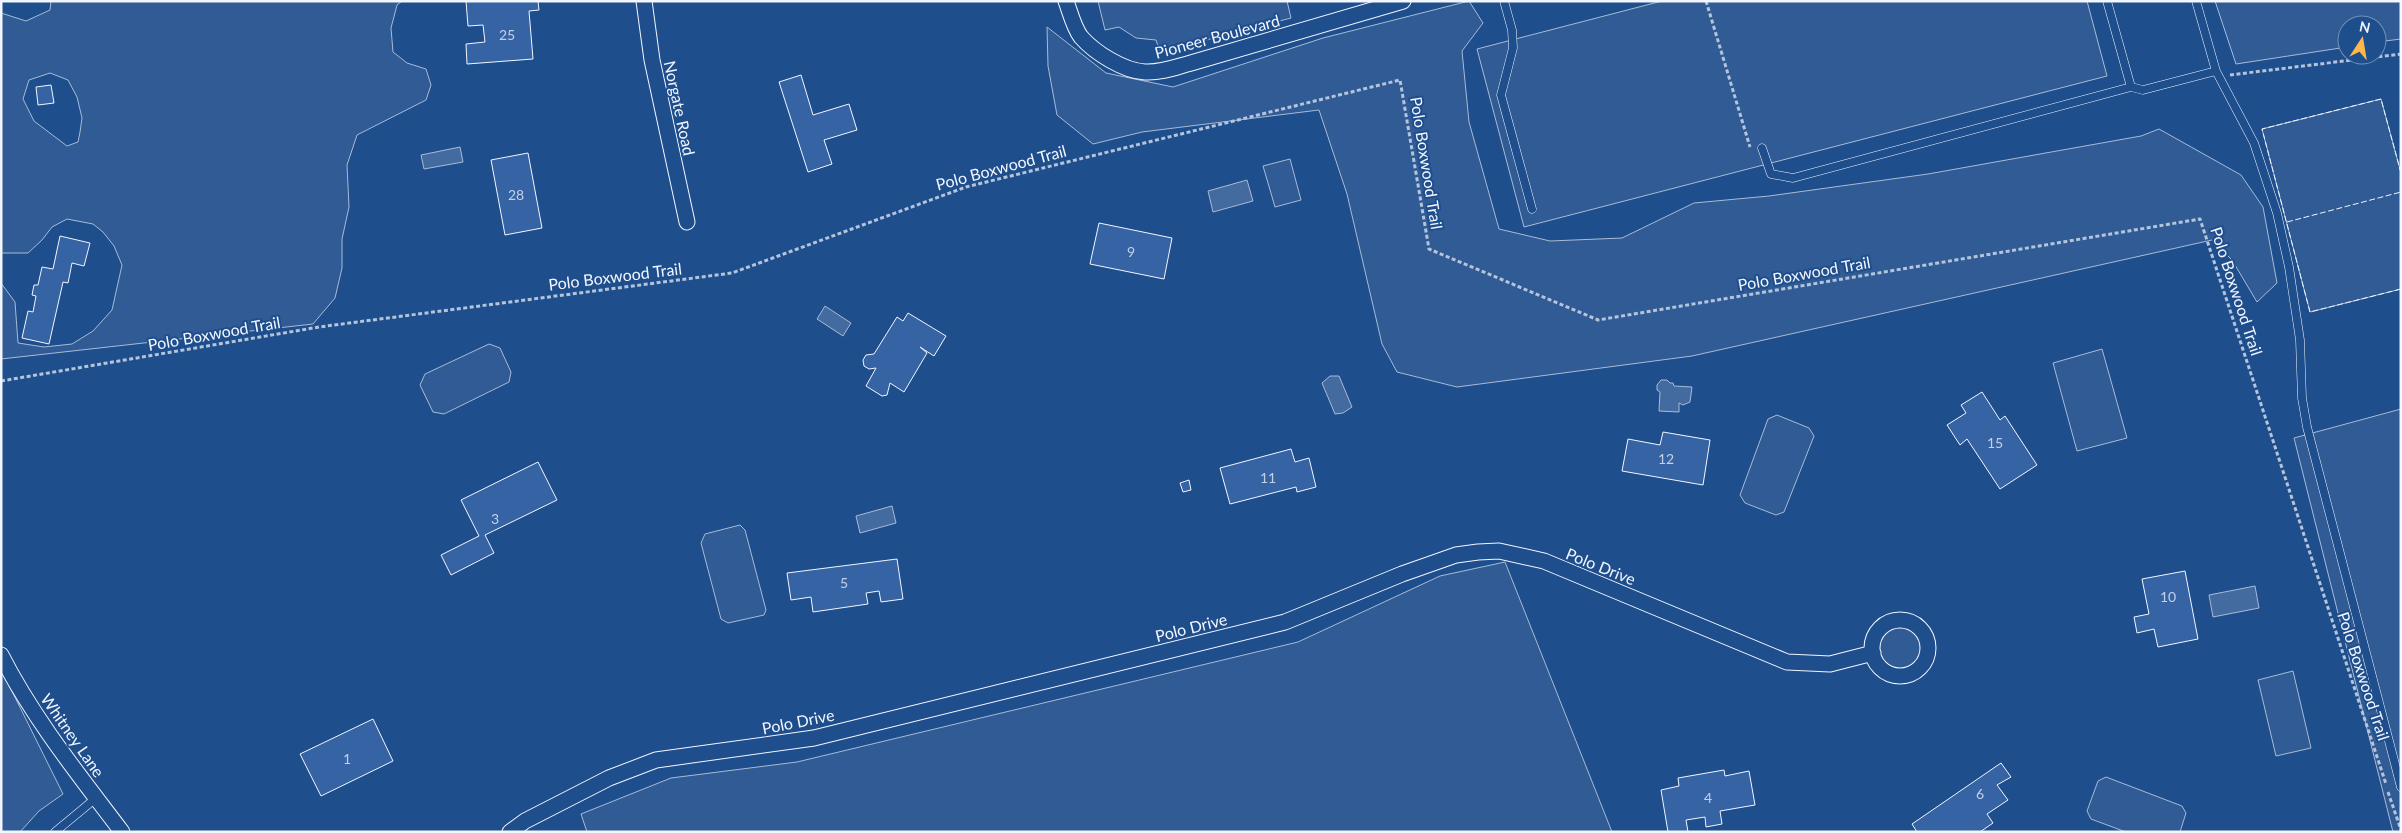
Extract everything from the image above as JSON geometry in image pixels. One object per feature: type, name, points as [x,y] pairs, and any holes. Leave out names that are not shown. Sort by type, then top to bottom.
[{"type":"street","name":"Norgate Road","points":[[644,1],[652,60],[687,222]]},
{"type":"street","name":"Pioneer Boulevard","points":[[1066,1],[1080,36],[1100,54],[1127,68],[1144,72],[1160,71],[1402,1]]},
{"type":"street","name":"Polo Drive","points":[[510,832],[525,822],[609,778],[656,760],[814,738],[1285,622],[1402,574],[1456,556],[1478,552],[1499,551],[1544,562],[1787,662],[1830,664],[1873,654]]},
{"type":"street","name":"Whitney Lane","points":[[1,655],[13,679],[122,832]]},
{"type":"lane","points":[[1504,1],[1512,30],[1513,48],[1501,96],[1532,209]]},
{"type":"lane","points":[[2107,1],[2131,87]]},
{"type":"lane","points":[[2196,1],[2218,74],[2254,143],[2277,213],[2289,267],[2300,340],[2302,398],[2307,427],[2401,788]]},
{"type":"lane","points":[[1762,148],[1771,174],[1793,178],[2131,87],[2143,90],[2218,74]]},
{"type":"lane","points":[[55,832],[96,798]]},
{"type":"path","points":[[1706,1],[1751,150]]},
{"type":"path","points":[[2218,74],[2401,54]]},
{"type":"path","name":"Polo Boxwood Trail","points":[[1,381],[319,327],[732,273],[966,187],[1400,80],[1429,249],[1598,320],[2200,219],[2401,830]]},
{"type":"shaded area","points":[[51,1],[402,1],[397,5],[391,28],[393,52],[407,63],[426,69],[431,85],[426,100],[357,135],[347,165],[349,207],[342,239],[342,268],[335,298],[313,324],[1,359],[1,283],[15,302],[18,343],[44,347],[72,344],[93,331],[112,310],[122,265],[114,246],[103,232],[93,224],[67,219],[52,227],[28,253],[1,253],[1,13],[26,21],[50,10]],"holes":[[[50,73],[68,80],[77,97],[82,118],[78,142],[67,146],[34,121],[23,99],[29,80]]]},
{"type":"shaded area","points":[[1098,1],[1287,1],[1291,18],[1160,52],[1156,40],[1136,38],[1119,27],[1105,30]]},
{"type":"shaded area","points":[[1469,1],[1483,23],[1462,51],[1469,122],[1499,229],[1550,241],[1622,238],[1694,203],[1769,196],[1928,174],[2141,136],[2159,129],[2241,175],[2263,207],[2277,283],[2257,302],[2232,260],[2212,240],[1692,356],[1457,387],[1397,372],[1382,344],[1347,194],[1319,110],[1142,132],[1093,144],[1057,115],[1048,66],[1047,27],[1106,73],[1173,87],[1323,38]]},
{"type":"shaded area","points":[[1662,1],[2087,1],[2107,76],[1524,227],[1477,49]]},
{"type":"shaded area","points":[[2215,1],[2401,1],[2401,39],[2387,41],[2387,15],[2337,15],[2337,49],[2236,64]]},
{"type":"shaded area","points":[[2381,99],[2401,173],[2401,289],[2310,312],[2262,129]]},
{"type":"shaded area","points":[[460,147],[463,162],[424,169],[421,155]]},
{"type":"shaded area","points":[[1290,159],[1301,200],[1275,207],[1263,166]]},
{"type":"shaded area","points":[[1247,180],[1253,201],[1213,212],[1208,191]]},
{"type":"shaded area","points":[[825,306],[851,323],[843,336],[817,319]]},
{"type":"shaded area","points":[[489,344],[500,348],[511,372],[509,382],[444,414],[433,412],[420,385],[425,374]]},
{"type":"shaded area","points":[[2102,349],[2127,438],[2077,451],[2053,363]]},
{"type":"shaded area","points":[[1330,376],[1339,376],[1352,407],[1343,413],[1335,414],[1322,383]]},
{"type":"shaded area","points":[[1661,380],[1667,380],[1673,383],[1674,386],[1692,387],[1690,402],[1683,405],[1679,403],[1679,412],[1659,411],[1660,392],[1657,390],[1657,385]]},
{"type":"shaded area","points":[[2401,409],[2401,832],[2393,832],[2294,438]]},
{"type":"shaded area","points":[[1777,415],[1809,428],[1814,436],[1784,512],[1776,515],[1745,503],[1740,495],[1768,419]]},
{"type":"shaded area","points":[[892,506],[896,523],[860,533],[856,516]]},
{"type":"shaded area","points":[[740,525],[745,530],[766,610],[764,615],[728,623],[721,619],[701,543],[705,534]]},
{"type":"shaded area","points":[[1505,562],[1612,832],[587,832],[581,814],[671,778],[797,762],[1298,642],[1440,576]]},
{"type":"shaded area","points":[[2255,586],[2259,608],[2213,617],[2209,595]]},
{"type":"shaded area","points":[[1895,623],[1905,623],[1914,627],[1920,633],[1923,638],[1923,656],[1914,667],[1905,671],[1895,671],[1886,667],[1880,661],[1876,652],[1876,642],[1880,633],[1886,627]]},
{"type":"shaded area","points":[[1,669],[63,794],[39,811],[20,832],[1,832]]},
{"type":"shaded area","points":[[2293,671],[2311,748],[2276,756],[2258,680]]},
{"type":"shaded area","points":[[2106,777],[2182,806],[2186,813],[2180,832],[2126,832],[2091,819],[2087,811],[2098,781]]},
{"type":"building","points":[[466,1],[538,1],[539,10],[529,11],[533,59],[467,64],[466,44],[485,42],[483,25],[468,26]]},
{"type":"building","points":[[801,75],[813,115],[849,104],[857,130],[824,140],[832,164],[808,172],[779,82]]},
{"type":"building","points":[[51,85],[54,103],[38,105],[36,87]]},
{"type":"building","points":[[528,153],[542,228],[505,235],[491,160]]},
{"type":"building","points":[[1099,223],[1172,238],[1164,279],[1090,264]]},
{"type":"building","points":[[60,236],[90,243],[84,266],[72,263],[68,283],[63,282],[49,344],[22,338],[28,311],[33,312],[36,296],[32,295],[34,285],[38,285],[42,267],[53,269]]},
{"type":"building","points":[[908,313],[946,336],[934,356],[920,347],[927,353],[904,392],[890,383],[887,395],[882,396],[866,386],[876,368],[869,369],[864,366],[863,360],[866,355],[874,354],[897,317],[903,321]]},
{"type":"building","points":[[1982,392],[2000,420],[2005,416],[2037,465],[2000,489],[1967,439],[1960,445],[1947,425],[1966,413],[1961,405]]},
{"type":"building","points":[[1663,432],[1710,440],[1703,485],[1622,471],[1628,439],[1660,445]]},
{"type":"building","points":[[1291,449],[1295,462],[1309,458],[1316,487],[1297,492],[1296,487],[1230,504],[1220,468]]},
{"type":"building","points":[[538,462],[557,500],[485,535],[494,553],[451,575],[441,555],[479,536],[461,500]]},
{"type":"building","points":[[1189,480],[1191,490],[1183,492],[1180,483]]},
{"type":"building","points":[[897,559],[903,599],[881,602],[879,591],[866,593],[868,604],[813,612],[811,597],[791,600],[787,573]]},
{"type":"building","points":[[2185,571],[2198,639],[2158,647],[2154,629],[2137,633],[2134,617],[2149,614],[2142,579]]},
{"type":"building","points":[[373,719],[393,761],[321,796],[300,754]]},
{"type":"building","points":[[2001,763],[2011,777],[1997,785],[2008,800],[1987,814],[1993,823],[1980,832],[1917,832],[1912,824]]},
{"type":"building","points":[[1724,770],[1725,776],[1749,771],[1755,805],[1720,811],[1722,824],[1706,827],[1705,817],[1686,820],[1688,832],[1668,832],[1661,790],[1679,786],[1678,778]]},
{"type":"fence","points":[[2401,173],[2381,99],[2262,129],[2310,312],[2401,289]]},
{"type":"fence","points":[[2287,222],[2401,192]]}]
